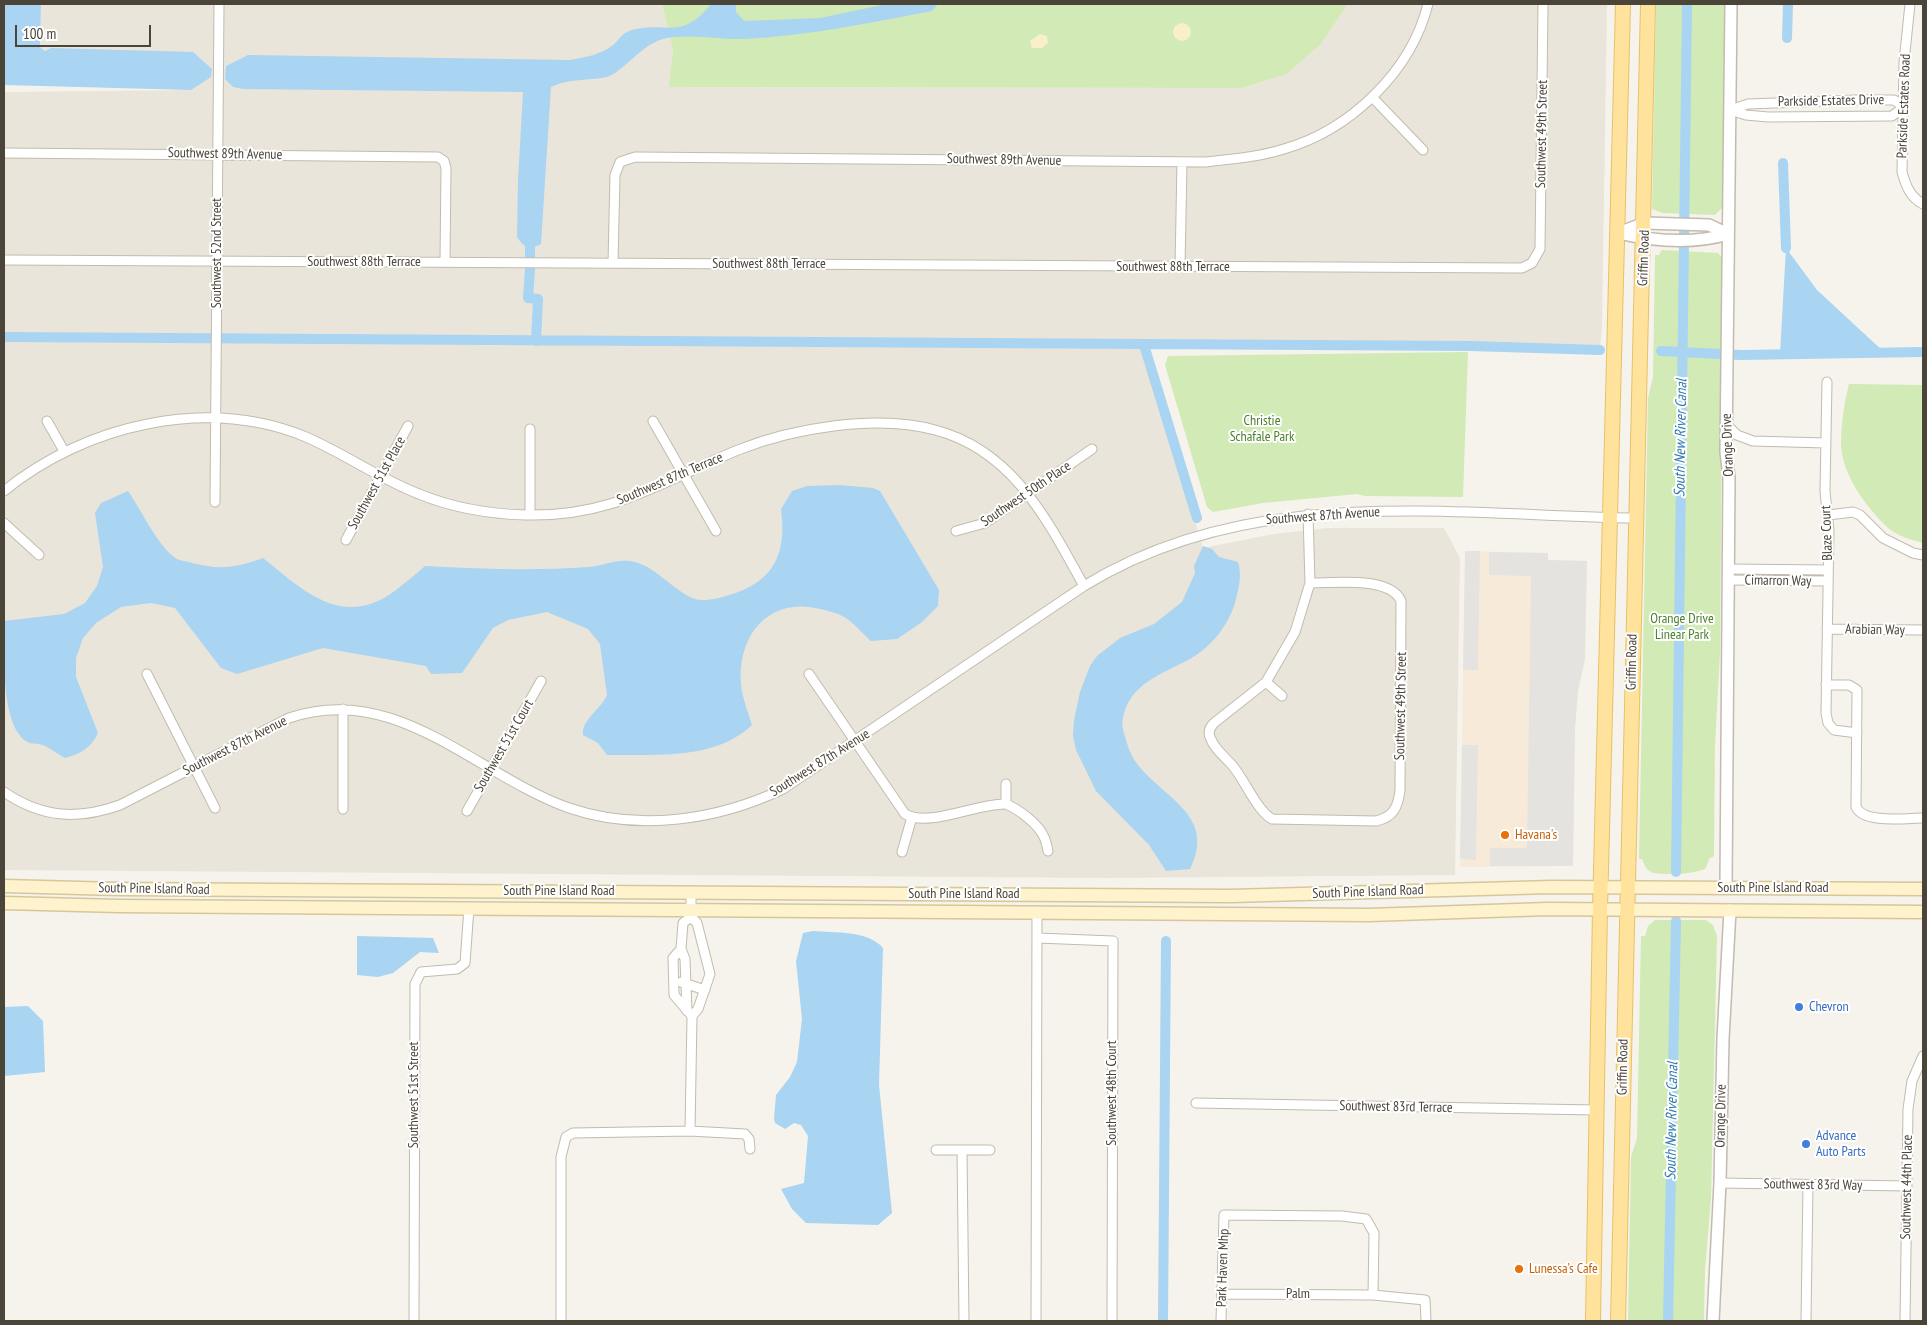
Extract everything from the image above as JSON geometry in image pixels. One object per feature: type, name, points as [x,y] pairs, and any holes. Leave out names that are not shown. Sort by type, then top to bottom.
[{"type":"main road","name":"Griffin Road","points":[[1593,1321],[1600,909],[1623,4]]},
{"type":"main road","name":"Griffin Road","points":[[1618,1321],[1635,518],[1651,239],[1648,4]]},
{"type":"main road","name":"South Pine Island Road","points":[[4,886],[128,889],[1231,896],[1601,887],[1923,889]]},
{"type":"main road","points":[[923,912],[924,894]]},
{"type":"main road","name":"South Pine Island Road","points":[[4,903],[469,908],[691,913],[1037,912],[1369,915],[1600,909],[1923,912]]},
{"type":"street","name":"Southwest 52nd Street","points":[[215,502],[219,4]]},
{"type":"street","name":"Southwest 89th Avenue","points":[[613,262],[615,175],[620,162],[646,157],[1182,162],[1227,160],[1286,148],[1325,132],[1372,97],[1403,58],[1428,4]]},
{"type":"street","name":"Southwest 49th Street","points":[[1532,263],[1540,249],[1541,232],[1543,4]]},
{"type":"street","name":"Orange Drive","points":[[1726,887],[1729,477],[1726,452],[1726,424],[1731,4]]},
{"type":"street","name":"Parkside Estates Road","points":[[1910,4],[1904,62],[1902,172],[1905,185],[1912,196],[1922,203]]},
{"type":"street","points":[[1372,97],[1423,150]]},
{"type":"street","name":"Parkside Estates Drive","points":[[1894,100],[1904,107],[1892,116],[1768,116],[1746,115],[1730,110],[1748,104],[1832,101],[1894,100]]},
{"type":"street","points":[[1832,101],[1832,116]]},
{"type":"street","name":"Southwest 89th Avenue","points":[[4,153],[438,157],[444,161],[445,262]]},
{"type":"street","points":[[1180,267],[1182,162]]},
{"type":"street","points":[[1618,233],[1651,224],[1709,225],[1728,234]]},
{"type":"street","points":[[1618,233],[1651,239],[1708,240],[1728,234]]},
{"type":"street","name":"Southwest 88th Terrace","points":[[4,260],[613,262],[1516,269],[1532,263]]},
{"type":"street","name":"Blaze Court","points":[[1827,382],[1825,491],[1828,515],[1826,685],[1828,723],[1834,730],[1857,733]]},
{"type":"street","name":"Southwest 87th Terrace","points":[[4,491],[31,471],[64,451],[104,435],[132,427],[185,420],[216,420],[261,425],[295,434],[336,451],[417,493],[453,505],[493,513],[530,515],[576,512],[616,503],[738,450],[777,437],[820,428],[894,424],[937,430],[978,447],[1012,474],[1048,521],[1084,586]]},
{"type":"street","points":[[47,421],[64,451]]},
{"type":"street","points":[[653,421],[716,531]]},
{"type":"street","points":[[1726,424],[1737,435],[1753,442],[1826,443]]},
{"type":"street","name":"Southwest 51st Place","points":[[346,540],[408,426]]},
{"type":"street","points":[[530,429],[530,515]]},
{"type":"street","name":"Southwest 50th Place","points":[[956,531],[985,523],[1092,449]]},
{"type":"street","name":"Southwest 87th Avenue","points":[[4,792],[22,804],[47,813],[74,816],[88,814],[120,805],[289,718],[314,712],[343,709],[376,713],[400,720],[537,795],[572,809],[634,820],[677,820],[720,812],[766,797],[803,777],[1084,586],[1130,561],[1185,539],[1255,521],[1308,514],[1408,512],[1635,518]]},
{"type":"street","points":[[1828,515],[1853,512],[1860,515],[1883,538],[1913,553],[1923,555]]},
{"type":"street","points":[[1282,696],[1266,682],[1294,632],[1310,583],[1308,514]]},
{"type":"street","points":[[4,523],[39,555]]},
{"type":"street","name":"Cimarron Way","points":[[1728,575],[1828,570]]},
{"type":"street","name":"Cimarron Way","points":[[1728,575],[1828,581]]},
{"type":"street","name":"Southwest 49th Street","points":[[1266,682],[1214,723],[1209,732],[1216,748],[1239,774],[1266,816],[1277,820],[1376,821],[1391,815],[1397,807],[1400,790],[1402,617],[1398,595],[1394,590],[1380,584],[1310,583]]},
{"type":"street","name":"Arabian Way","points":[[1828,629],[1923,630]]},
{"type":"street","points":[[147,674],[215,808]]},
{"type":"street","points":[[809,674],[899,807],[912,818],[926,818],[1006,804],[1012,806],[1037,828],[1043,835],[1048,851]]},
{"type":"street","name":"Southwest 51st Court","points":[[468,811],[541,681]]},
{"type":"street","points":[[1826,685],[1849,686],[1857,690],[1856,807],[1864,816],[1923,818]]},
{"type":"street","points":[[343,709],[343,809]]},
{"type":"street","points":[[1006,784],[1006,804]]},
{"type":"street","points":[[902,852],[912,818]]},
{"type":"street","points":[[689,1013],[698,1009],[710,974],[697,923],[691,913],[691,892]]},
{"type":"street","name":"Southwest 51st Street","points":[[414,1321],[415,984],[422,972],[457,969],[466,963],[469,908]]},
{"type":"street","name":"Orange Drive","points":[[1713,1321],[1720,1183],[1723,1039],[1730,910]]},
{"type":"street","points":[[1036,1321],[1037,912]]},
{"type":"street","points":[[690,1131],[689,1013],[685,958],[681,949],[683,923],[691,913]]},
{"type":"street","name":"Southwest 48th Court","points":[[1037,938],[1113,941],[1112,1321]]},
{"type":"street","points":[[681,949],[673,958],[674,995],[689,1013]]},
{"type":"street","points":[[673,981],[686,983],[705,990]]},
{"type":"street","name":"Southwest 44th Place","points":[[1905,1321],[1909,1098],[1912,1081],[1923,1056]]},
{"type":"street","name":"Southwest 83rd Terrace","points":[[1196,1103],[1596,1110]]},
{"type":"street","points":[[561,1321],[561,1157],[566,1137],[573,1133],[690,1131],[745,1134],[750,1139],[750,1149]]},
{"type":"street","points":[[936,1150],[990,1150]]},
{"type":"street","points":[[962,1151],[964,1321]]},
{"type":"street","name":"Southwest 83rd Way","points":[[1720,1183],[1907,1186]]},
{"type":"street","points":[[1806,1321],[1808,1185]]},
{"type":"street","name":"Park Haven Mhp","points":[[1221,1321],[1224,1215],[1342,1216],[1366,1219],[1374,1233],[1373,1294]]},
{"type":"street","name":"Palm","points":[[1223,1294],[1373,1294],[1425,1300],[1426,1321]]},
{"type":"shaded area","points":[[41,4],[662,4],[673,50],[670,87],[1242,88],[1287,74],[1321,44],[1348,4],[1607,4],[1602,326],[1600,350],[1471,346],[1144,345],[1203,548],[1274,534],[1328,528],[1444,528],[1460,558],[1455,875],[1106,878],[4,870],[4,92],[191,90],[45,51],[40,47]]},
{"type":"shaded area","points":[[1465,551],[1548,553],[1548,560],[1587,561],[1585,659],[1578,691],[1575,728],[1573,866],[1460,867]]},
{"type":"shaded area","points":[[1465,551],[1480,551],[1478,670],[1463,670]]},
{"type":"shaded area","points":[[1489,552],[1548,553],[1548,560],[1587,561],[1585,659],[1578,691],[1575,728],[1573,866],[1490,866],[1490,848],[1527,848],[1531,576],[1489,575]]},
{"type":"shaded area","points":[[1462,745],[1478,745],[1476,860],[1460,859]]},
{"type":"green space","points":[[662,4],[1348,4],[1321,44],[1287,74],[1242,88],[669,87],[673,50]]},
{"type":"green space","points":[[1656,4],[1727,4],[1725,199],[1723,207],[1715,215],[1662,213],[1652,209]]},
{"type":"green space","name":"Orange Drive Linear Park","points":[[1662,250],[1718,253],[1723,259],[1720,654],[1715,745],[1714,856],[1709,859],[1706,868],[1702,870],[1670,874],[1651,872],[1646,868],[1642,859],[1639,859],[1648,398],[1653,377],[1655,255],[1659,255]]},
{"type":"green space","name":"Christie Schafale Park","points":[[1468,352],[1463,497],[1365,496],[1357,494],[1263,503],[1213,512],[1207,507],[1165,365],[1168,356]]},
{"type":"green space","points":[[1849,384],[1923,385],[1923,543],[1909,539],[1888,528],[1864,501],[1851,479],[1842,456],[1841,445],[1843,414]]},
{"type":"green space","points":[[1655,920],[1706,920],[1713,925],[1717,936],[1711,1198],[1705,1270],[1704,1321],[1628,1321],[1631,1157],[1637,1138],[1641,936],[1645,936],[1648,926]]},
{"type":"sand","points":[[1182,23],[1188,26],[1191,32],[1188,38],[1182,41],[1176,38],[1173,32],[1176,26]]},
{"type":"sand","points":[[1040,34],[1047,36],[1048,43],[1042,48],[1032,48],[1030,41]]},
{"type":"water","points":[[4,4],[41,4],[40,47],[45,51],[51,48],[193,52],[212,69],[211,77],[191,90],[4,85]]},
{"type":"water","points":[[711,4],[736,4],[736,12],[744,21],[820,18],[887,4],[938,4],[932,11],[791,35],[743,39],[671,37],[655,42],[647,47],[619,70],[607,77],[572,81],[551,87],[541,244],[534,247],[525,246],[517,237],[523,92],[243,89],[233,87],[225,79],[226,66],[248,55],[570,60],[603,51],[613,45],[623,34],[640,28],[680,27],[700,16]]},
{"type":"water","points":[[1786,248],[1817,290],[1884,352],[1780,354]]},
{"type":"water","points":[[839,485],[873,488],[880,491],[939,590],[938,606],[922,622],[897,639],[871,641],[853,623],[830,611],[802,606],[786,608],[772,614],[760,623],[751,635],[744,650],[741,666],[741,684],[752,725],[737,737],[720,745],[702,750],[664,755],[607,755],[598,743],[583,735],[588,719],[607,695],[600,644],[588,629],[547,612],[508,620],[493,628],[462,673],[431,674],[426,666],[323,648],[237,674],[221,668],[175,608],[151,603],[121,607],[96,623],[83,638],[76,658],[76,677],[98,733],[88,746],[76,755],[65,758],[45,746],[30,743],[20,736],[13,723],[4,669],[4,621],[64,614],[85,603],[97,586],[103,567],[95,513],[101,503],[128,491],[161,544],[176,558],[211,567],[228,567],[263,558],[292,581],[321,600],[353,607],[371,604],[389,595],[425,566],[547,569],[588,567],[630,561],[648,567],[678,590],[695,599],[708,600],[721,597],[757,582],[767,574],[774,564],[782,540],[781,509],[792,491],[807,486]]},
{"type":"water","points":[[1203,546],[1212,549],[1219,557],[1238,562],[1240,571],[1239,585],[1229,617],[1212,642],[1204,649],[1139,688],[1126,706],[1122,721],[1127,743],[1135,761],[1182,808],[1191,820],[1197,834],[1197,850],[1190,869],[1166,871],[1149,845],[1096,791],[1076,750],[1073,736],[1074,720],[1080,692],[1090,666],[1097,656],[1120,638],[1154,624],[1182,602],[1195,573],[1194,566]]},
{"type":"water","points":[[813,931],[860,935],[877,942],[883,948],[879,1085],[892,1213],[878,1225],[806,1223],[792,1209],[781,1189],[804,1183],[808,1136],[801,1125],[794,1123],[785,1129],[775,1123],[774,1119],[776,1095],[790,1077],[797,1062],[802,1019],[796,961],[803,933]]},
{"type":"water","points":[[357,936],[433,938],[439,953],[420,952],[393,973],[378,977],[357,975]]},
{"type":"water","points":[[28,1006],[43,1021],[45,1072],[4,1076],[4,1007]]},
{"type":"waterway","name":"South New River Canal","points":[[1676,872],[1687,4]]},
{"type":"waterway","points":[[1787,38],[1788,4]]},
{"type":"waterway","points":[[1783,163],[1786,248]]},
{"type":"waterway","points":[[530,248],[530,256]]},
{"type":"waterway","points":[[530,269],[528,298],[538,299],[536,341]]},
{"type":"waterway","points":[[4,337],[1471,346],[1600,350]]},
{"type":"waterway","points":[[1144,345],[1197,518]]},
{"type":"waterway","points":[[1661,351],[1741,355],[1923,352]]},
{"type":"waterway","name":"South New River Canal","points":[[1668,1321],[1676,921]]},
{"type":"waterway","points":[[1163,1321],[1166,941]]},
{"type":"place","name":"Havana's","points":[[1505,835]]},
{"type":"place","name":"Chevron","points":[[1799,1007]]},
{"type":"place","name":"Advance Auto Parts","points":[[1806,1144]]},
{"type":"place","name":"Lunessa’s Cafe","points":[[1519,1269]]}]
